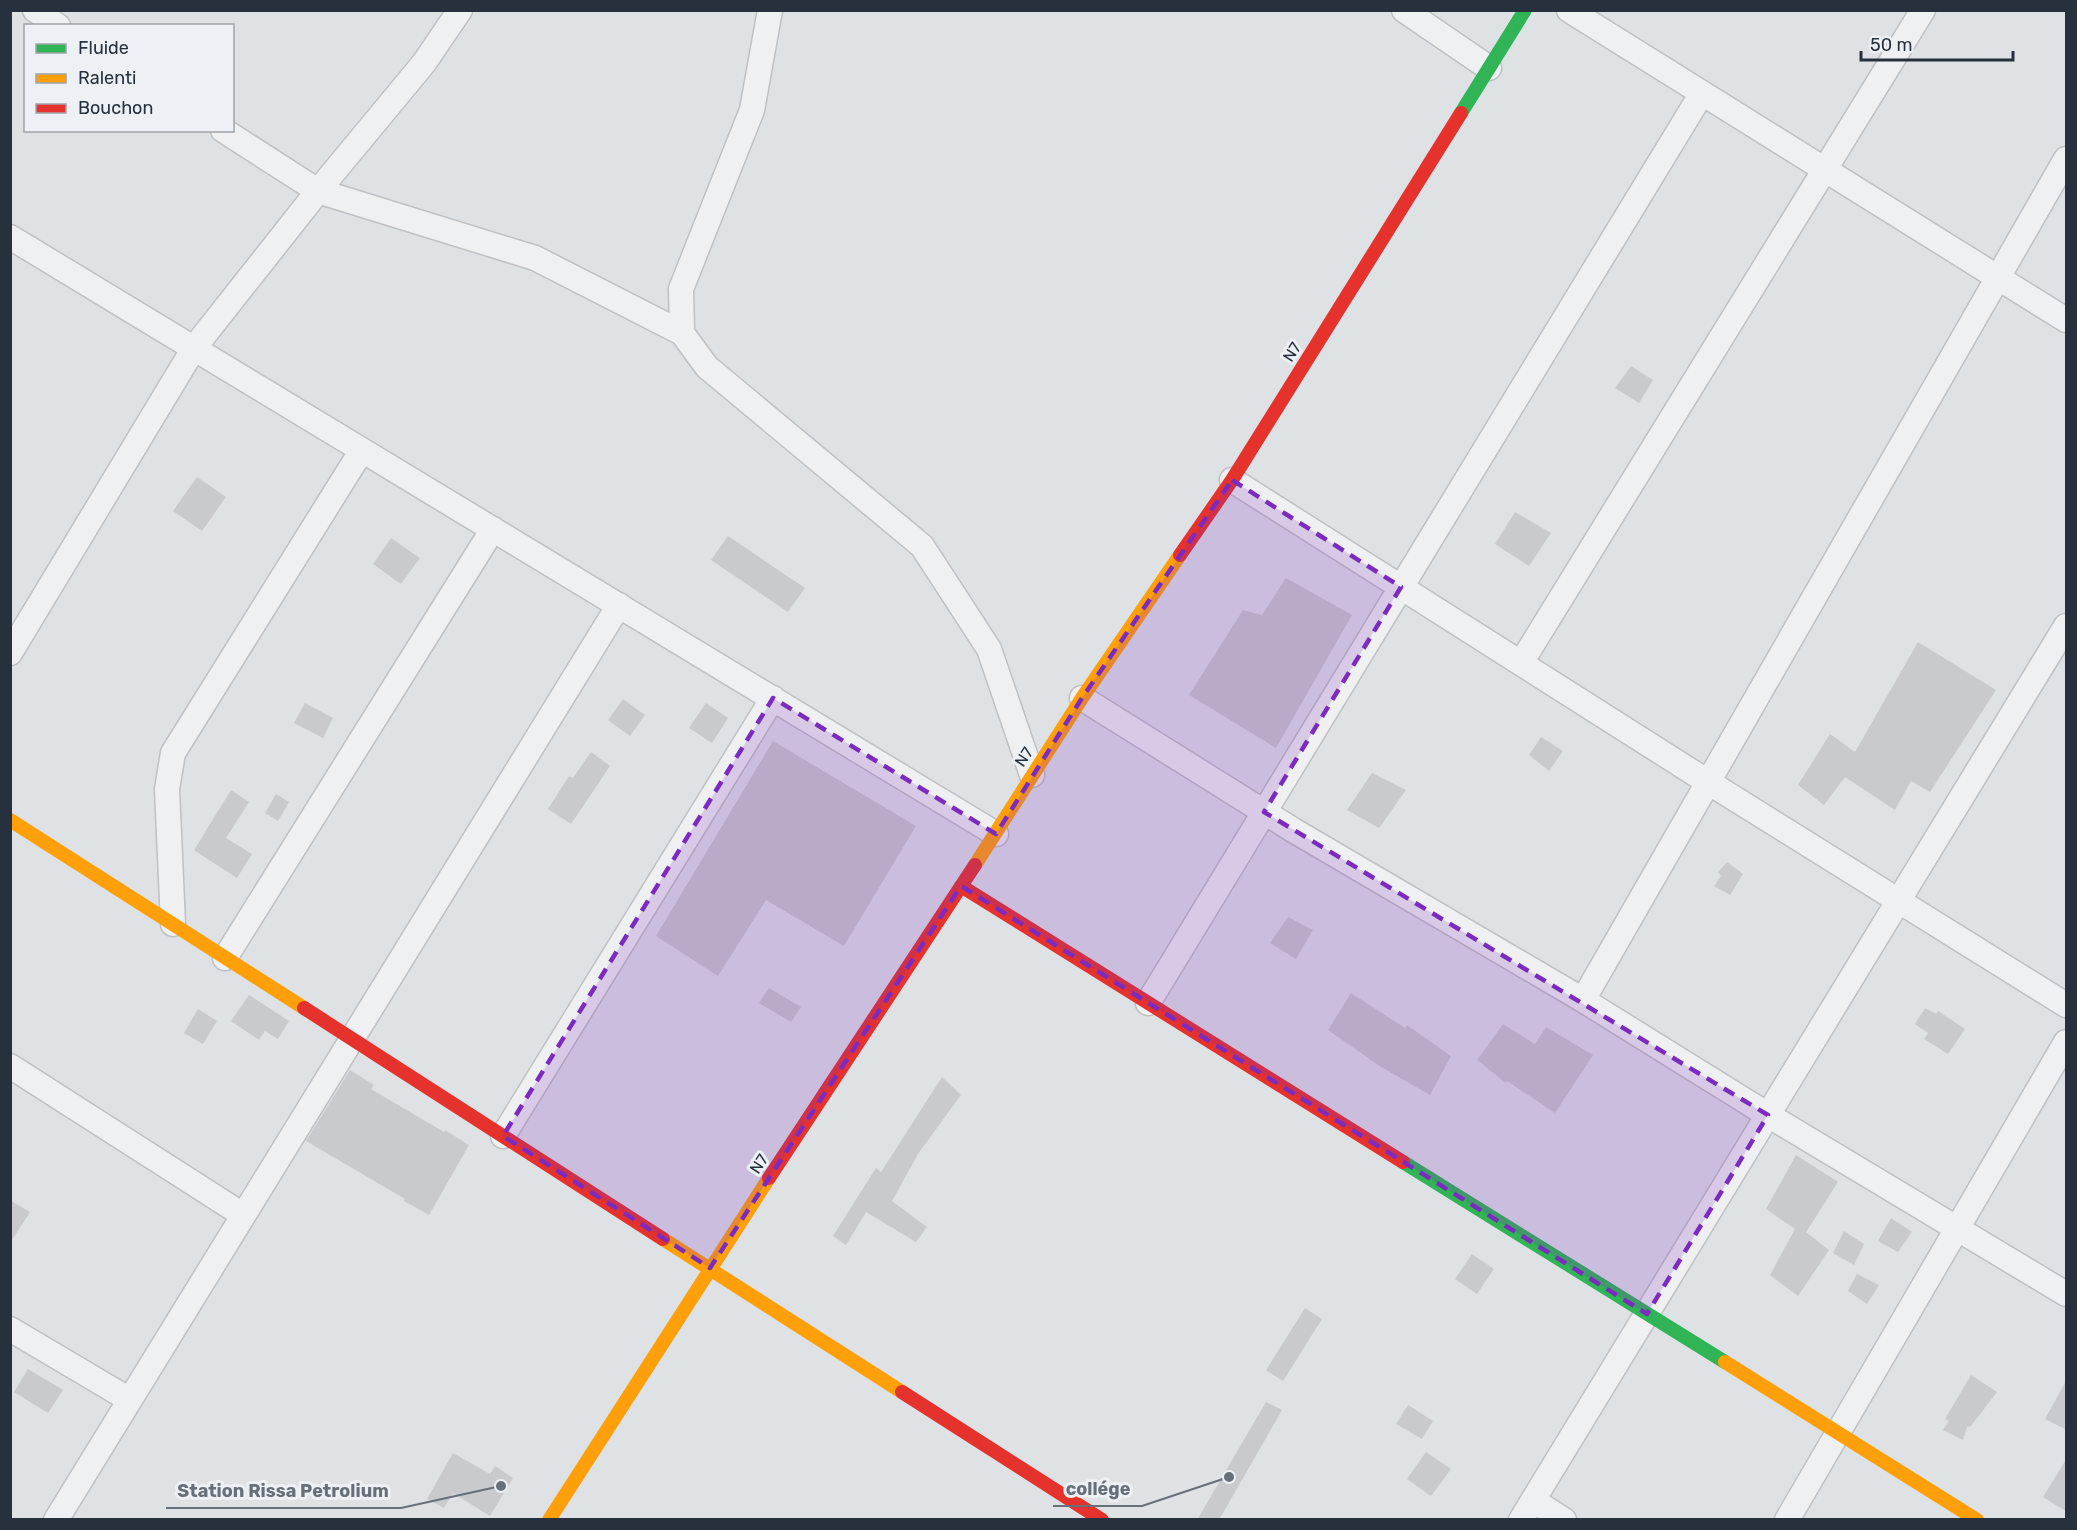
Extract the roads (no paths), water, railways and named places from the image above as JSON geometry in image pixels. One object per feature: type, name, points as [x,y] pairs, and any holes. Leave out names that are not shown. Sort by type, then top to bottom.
[{"type":"street","points":[[35,10],[55,24]]},
{"type":"street","points":[[10,653],[194,348],[318,191],[424,63],[460,10]]},
{"type":"street","points":[[682,333],[681,289],[752,110],[770,10]]},
{"type":"street","points":[[1404,10],[1489,68]]},
{"type":"street","name":"N7","points":[[549,1520],[710,1268],[996,834],[1082,698],[1232,480],[1525,10]]},
{"type":"street","points":[[1569,10],[2067,320]]},
{"type":"street","points":[[1521,663],[1923,10]]},
{"type":"street","points":[[1148,1003],[1702,93]]},
{"type":"street","points":[[226,132],[318,191],[535,258],[682,333],[707,367],[922,546],[989,649],[1032,775]]},
{"type":"street","points":[[1583,1000],[2067,159]]},
{"type":"street","points":[[10,237],[996,834]]},
{"type":"street","points":[[173,924],[167,789],[173,753],[363,450]]},
{"type":"street","points":[[1232,480],[1708,782],[2067,1005]]},
{"type":"street","points":[[225,957],[493,529]]},
{"type":"street","points":[[56,1520],[619,605]]},
{"type":"street","points":[[1564,1520],[1527,1510],[2067,626]]},
{"type":"street","points":[[503,1136],[772,698]]},
{"type":"street","points":[[1082,698],[1264,812],[1583,1000],[1768,1115],[2067,1294]]},
{"type":"street","points":[[10,820],[1102,1520]]},
{"type":"street","points":[[962,886],[1977,1520]]},
{"type":"street","points":[[1787,1520],[2067,1042]]},
{"type":"street","points":[[10,1066],[243,1215]]},
{"type":"street","points":[[10,1329],[130,1400]]},
{"type":"place","name":"collége","points":[[1229,1477]]},
{"type":"place","name":"Station Rissa Petrolium","points":[[501,1486]]}]
